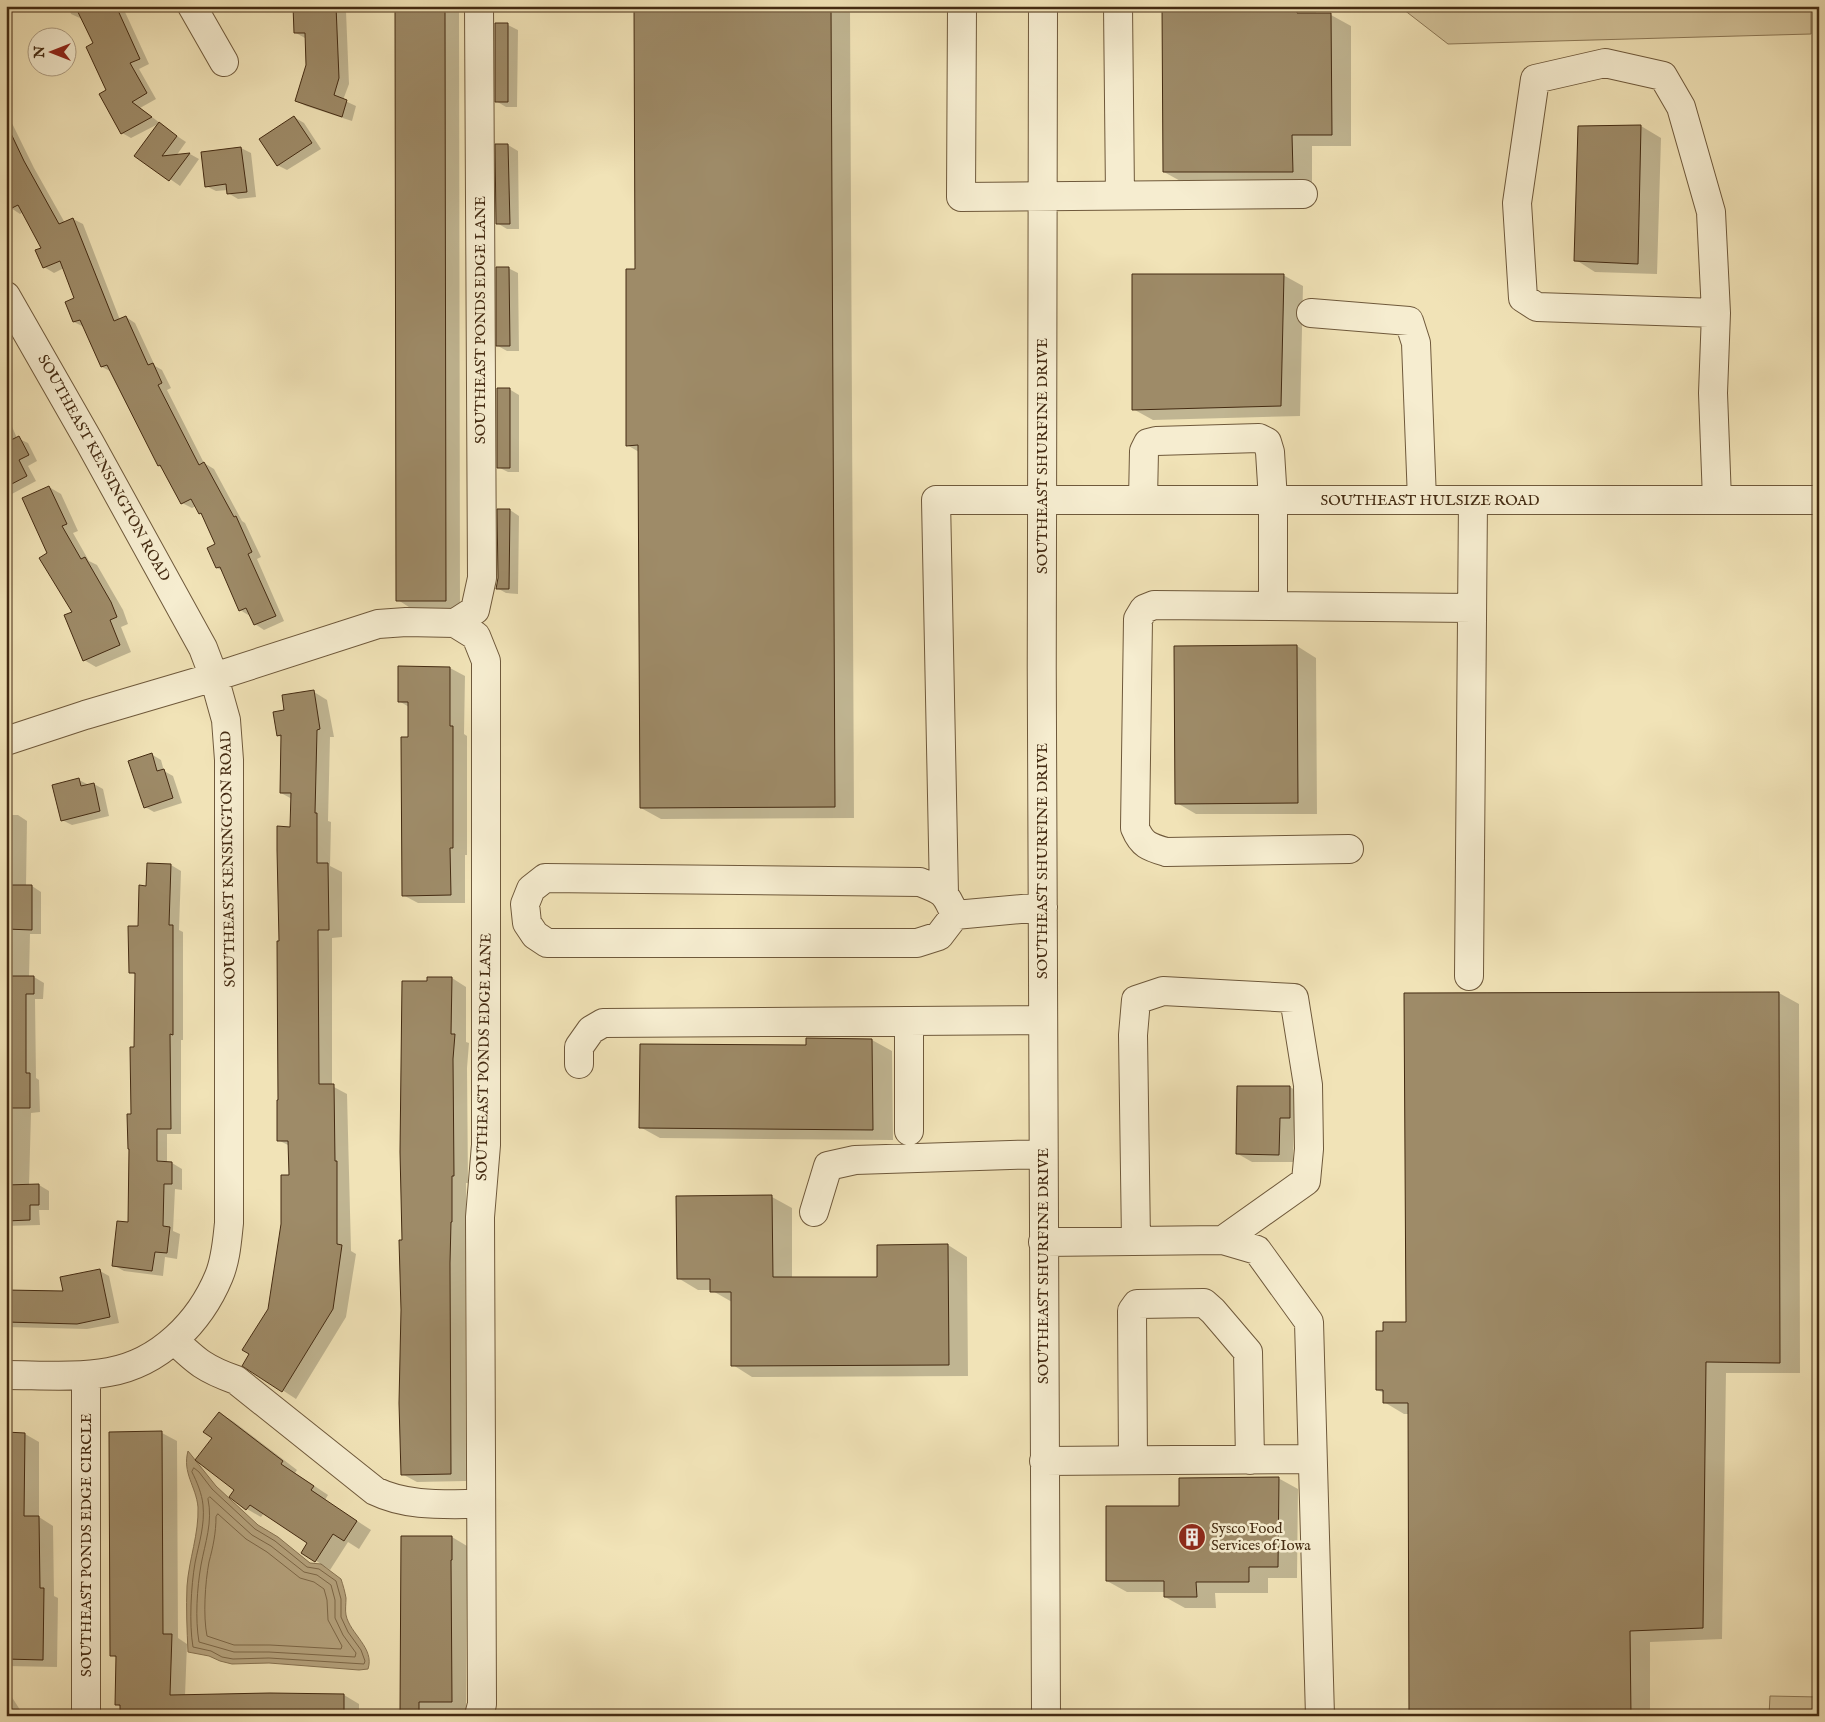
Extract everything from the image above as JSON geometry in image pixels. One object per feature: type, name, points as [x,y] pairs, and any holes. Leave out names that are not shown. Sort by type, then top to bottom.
[{"type":"street","points":[[192,6],[224,62]]},
{"type":"street","name":"SOUTHEAST PONDS EDGE LANE","points":[[479,6],[482,578],[475,610],[455,623],[476,636],[486,661],[486,1145],[480,1217],[480,1504]]},
{"type":"street","points":[[962,6],[961,197],[1303,194]]},
{"type":"street","name":"SOUTHEAST SHURFINE DRIVE","points":[[1043,6],[1042,1020],[1046,1716]]},
{"type":"street","points":[[1118,6],[1120,195]]},
{"type":"street","points":[[1716,313],[1537,307],[1523,298],[1517,203],[1535,79],[1605,63],[1663,76],[1681,107],[1711,212],[1716,313],[1713,393],[1717,500]]},
{"type":"street","name":"SOUTHEAST KENSINGTON ROAD","points":[[6,296],[187,616],[203,648],[214,677],[226,720],[229,760],[229,1224],[227,1248],[220,1274],[208,1300],[190,1324],[174,1340],[136,1364],[111,1372],[86,1375],[6,1375]]},
{"type":"street","points":[[1311,313],[1409,321],[1416,343],[1422,500]]},
{"type":"street","points":[[1142,500],[1144,451],[1148,443],[1156,440],[1259,438],[1267,442],[1270,452],[1273,500],[1273,606]]},
{"type":"street","name":"SOUTHEAST HULSIZE ROAD","points":[[949,904],[936,500],[1819,500]]},
{"type":"street","points":[[1469,976],[1473,500]]},
{"type":"street","points":[[1349,849],[1166,852],[1151,848],[1139,839],[1135,828],[1138,619],[1144,609],[1154,605],[1472,608]]},
{"type":"street","points":[[6,741],[378,624],[406,622],[455,623]]},
{"type":"street","points":[[949,904],[939,936],[917,943],[547,943],[535,936],[527,923],[525,904],[531,889],[545,878],[920,882],[949,904],[1042,907]]},
{"type":"street","points":[[1136,1241],[1133,1035],[1136,1000],[1162,991],[1294,998],[1308,1085],[1309,1148],[1306,1181],[1223,1240]]},
{"type":"street","points":[[579,1064],[579,1046],[591,1030],[604,1023],[1042,1020]]},
{"type":"street","points":[[909,1021],[909,1131]]},
{"type":"street","points":[[814,1212],[828,1166],[855,1160],[1043,1154]]},
{"type":"street","points":[[1043,1242],[1223,1240],[1257,1250],[1309,1322],[1320,1716]]},
{"type":"street","points":[[1133,1460],[1132,1311],[1137,1304],[1204,1303],[1248,1352],[1250,1460]]},
{"type":"street","points":[[174,1340],[197,1362],[208,1369],[236,1380],[375,1491],[400,1501],[424,1504],[480,1504],[482,1704],[479,1716]]},
{"type":"street","name":"SOUTHEAST PONDS EDGE CIRCLE","points":[[86,1375],[86,1716]]},
{"type":"street","points":[[1044,1461],[1312,1459]]},
{"type":"shaded area","points":[[1399,6],[1811,6],[1811,34],[1448,44]]},
{"type":"shaded area","points":[[1770,1696],[1819,1697],[1819,1716],[1769,1716]]},
{"type":"water","points":[[188,1451],[216,1486],[258,1525],[278,1537],[310,1563],[321,1564],[341,1579],[346,1598],[348,1622],[368,1654],[368,1669],[359,1670],[269,1663],[232,1664],[209,1656],[188,1652],[187,1586],[197,1527],[198,1507],[188,1473]]},
{"type":"building","points":[[75,6],[116,6],[140,59],[130,63],[147,93],[132,102],[152,117],[121,134],[99,94],[106,90],[86,47],[93,43]]},
{"type":"building","points":[[293,6],[336,6],[339,78],[334,95],[347,100],[342,117],[295,101],[306,65],[305,33],[294,33]]},
{"type":"building","points":[[634,6],[831,6],[835,807],[640,808],[638,445],[626,446],[626,269],[635,269]]},
{"type":"building","points":[[1162,6],[1297,6],[1297,13],[1331,13],[1332,135],[1292,135],[1293,172],[1163,172]]},
{"type":"building","points":[[395,10],[445,11],[446,601],[396,601]]},
{"type":"building","points":[[495,23],[508,23],[508,102],[495,102]]},
{"type":"building","points":[[294,116],[312,143],[277,166],[259,139]]},
{"type":"building","points":[[159,122],[177,136],[162,156],[190,153],[169,181],[134,156]]},
{"type":"building","points":[[6,123],[24,161],[59,224],[73,218],[114,321],[126,316],[148,365],[153,363],[162,383],[158,385],[199,465],[204,462],[234,517],[236,516],[252,552],[248,554],[276,616],[254,625],[246,608],[239,611],[220,567],[216,568],[207,548],[215,544],[201,513],[199,514],[191,499],[181,504],[160,465],[158,466],[107,365],[101,367],[80,320],[73,322],[65,302],[74,298],[60,261],[43,268],[35,250],[41,248],[18,205],[6,211]]},
{"type":"building","points":[[1641,125],[1638,264],[1574,261],[1578,126]]},
{"type":"building","points":[[495,144],[508,144],[510,224],[496,224]]},
{"type":"building","points":[[241,147],[247,192],[227,194],[226,184],[205,187],[201,152]]},
{"type":"building","points":[[496,267],[509,267],[510,346],[496,346]]},
{"type":"building","points":[[1132,274],[1284,274],[1281,406],[1132,410]]},
{"type":"building","points":[[497,388],[510,388],[510,468],[497,468]]},
{"type":"building","points":[[6,436],[9,441],[19,436],[29,455],[19,460],[27,476],[6,487]]},
{"type":"building","points":[[49,486],[67,524],[62,526],[81,559],[85,557],[111,602],[117,617],[110,620],[120,645],[83,661],[64,615],[72,612],[39,558],[47,553],[22,498]]},
{"type":"building","points":[[497,509],[510,509],[509,589],[496,589],[498,578]]},
{"type":"building","points":[[1297,645],[1298,803],[1175,804],[1174,646]]},
{"type":"building","points":[[398,666],[450,667],[450,726],[453,726],[453,848],[450,848],[451,895],[402,896],[401,737],[408,737],[408,702],[398,702]]},
{"type":"building","points":[[314,690],[320,729],[317,730],[315,813],[317,813],[317,863],[328,863],[329,930],[318,930],[319,1084],[334,1084],[335,1161],[337,1161],[337,1244],[342,1245],[333,1309],[282,1392],[242,1366],[249,1354],[242,1350],[268,1309],[281,1224],[281,1175],[289,1175],[288,1141],[277,1141],[277,941],[279,941],[277,826],[290,827],[291,793],[280,793],[281,735],[277,736],[273,712],[284,710],[282,695]]},
{"type":"building","points":[[152,753],[157,771],[164,769],[173,798],[144,808],[128,761]]},
{"type":"building","points":[[79,778],[81,786],[94,783],[100,811],[61,821],[52,785]]},
{"type":"building","points":[[147,863],[171,864],[169,925],[173,925],[173,1035],[170,1034],[171,1129],[157,1129],[157,1161],[172,1162],[172,1184],[164,1184],[163,1226],[170,1227],[167,1253],[155,1252],[152,1271],[112,1266],[117,1221],[128,1222],[129,1149],[127,1114],[131,1114],[130,1047],[134,1047],[135,973],[129,973],[128,926],[138,926],[139,885],[146,886]]},
{"type":"building","points":[[6,885],[32,885],[32,930],[6,929]]},
{"type":"building","points":[[6,976],[34,976],[34,994],[26,994],[26,1073],[30,1073],[30,1108],[6,1108]]},
{"type":"building","points":[[427,977],[452,977],[451,1034],[455,1034],[453,1059],[454,1176],[452,1176],[450,1263],[451,1474],[401,1475],[399,1240],[402,1240],[400,1152],[402,981],[427,981]]},
{"type":"building","points":[[1779,992],[1780,1363],[1706,1362],[1703,1628],[1630,1631],[1631,1716],[1409,1716],[1408,1403],[1383,1403],[1383,1390],[1376,1390],[1376,1331],[1383,1331],[1383,1322],[1406,1322],[1404,993]]},
{"type":"building","points":[[806,1038],[872,1039],[873,1130],[639,1128],[640,1044],[806,1045]]},
{"type":"building","points":[[1237,1086],[1290,1086],[1290,1118],[1280,1118],[1279,1155],[1236,1154]]},
{"type":"building","points":[[39,1184],[39,1205],[30,1205],[30,1220],[6,1221],[6,1185]]},
{"type":"building","points":[[772,1195],[773,1277],[877,1277],[877,1245],[948,1244],[949,1365],[731,1366],[731,1292],[710,1292],[710,1279],[677,1279],[676,1196]]},
{"type":"building","points":[[100,1269],[110,1317],[77,1324],[6,1322],[6,1290],[63,1291],[60,1277]]},
{"type":"building","points":[[219,1412],[283,1461],[281,1464],[314,1486],[311,1490],[357,1521],[344,1541],[333,1534],[315,1562],[301,1553],[307,1543],[250,1505],[246,1510],[229,1497],[234,1490],[195,1460],[212,1438],[203,1432]]},
{"type":"building","points":[[162,1431],[163,1634],[172,1634],[170,1695],[344,1694],[344,1716],[120,1716],[120,1705],[115,1705],[116,1656],[110,1656],[109,1432]]},
{"type":"building","points":[[6,1432],[25,1433],[24,1516],[39,1516],[40,1588],[44,1588],[43,1660],[6,1659]]},
{"type":"building","name":"Sysco Food Services of Iowa","points":[[1279,1477],[1278,1567],[1249,1567],[1249,1582],[1196,1582],[1197,1597],[1164,1597],[1164,1581],[1106,1581],[1106,1506],[1179,1506],[1179,1478]]},
{"type":"building","points":[[401,1536],[452,1536],[452,1702],[419,1702],[419,1713],[400,1713]]},
{"type":"place","name":"Sysco Food Services of Iowa","points":[[1192,1537]]}]
